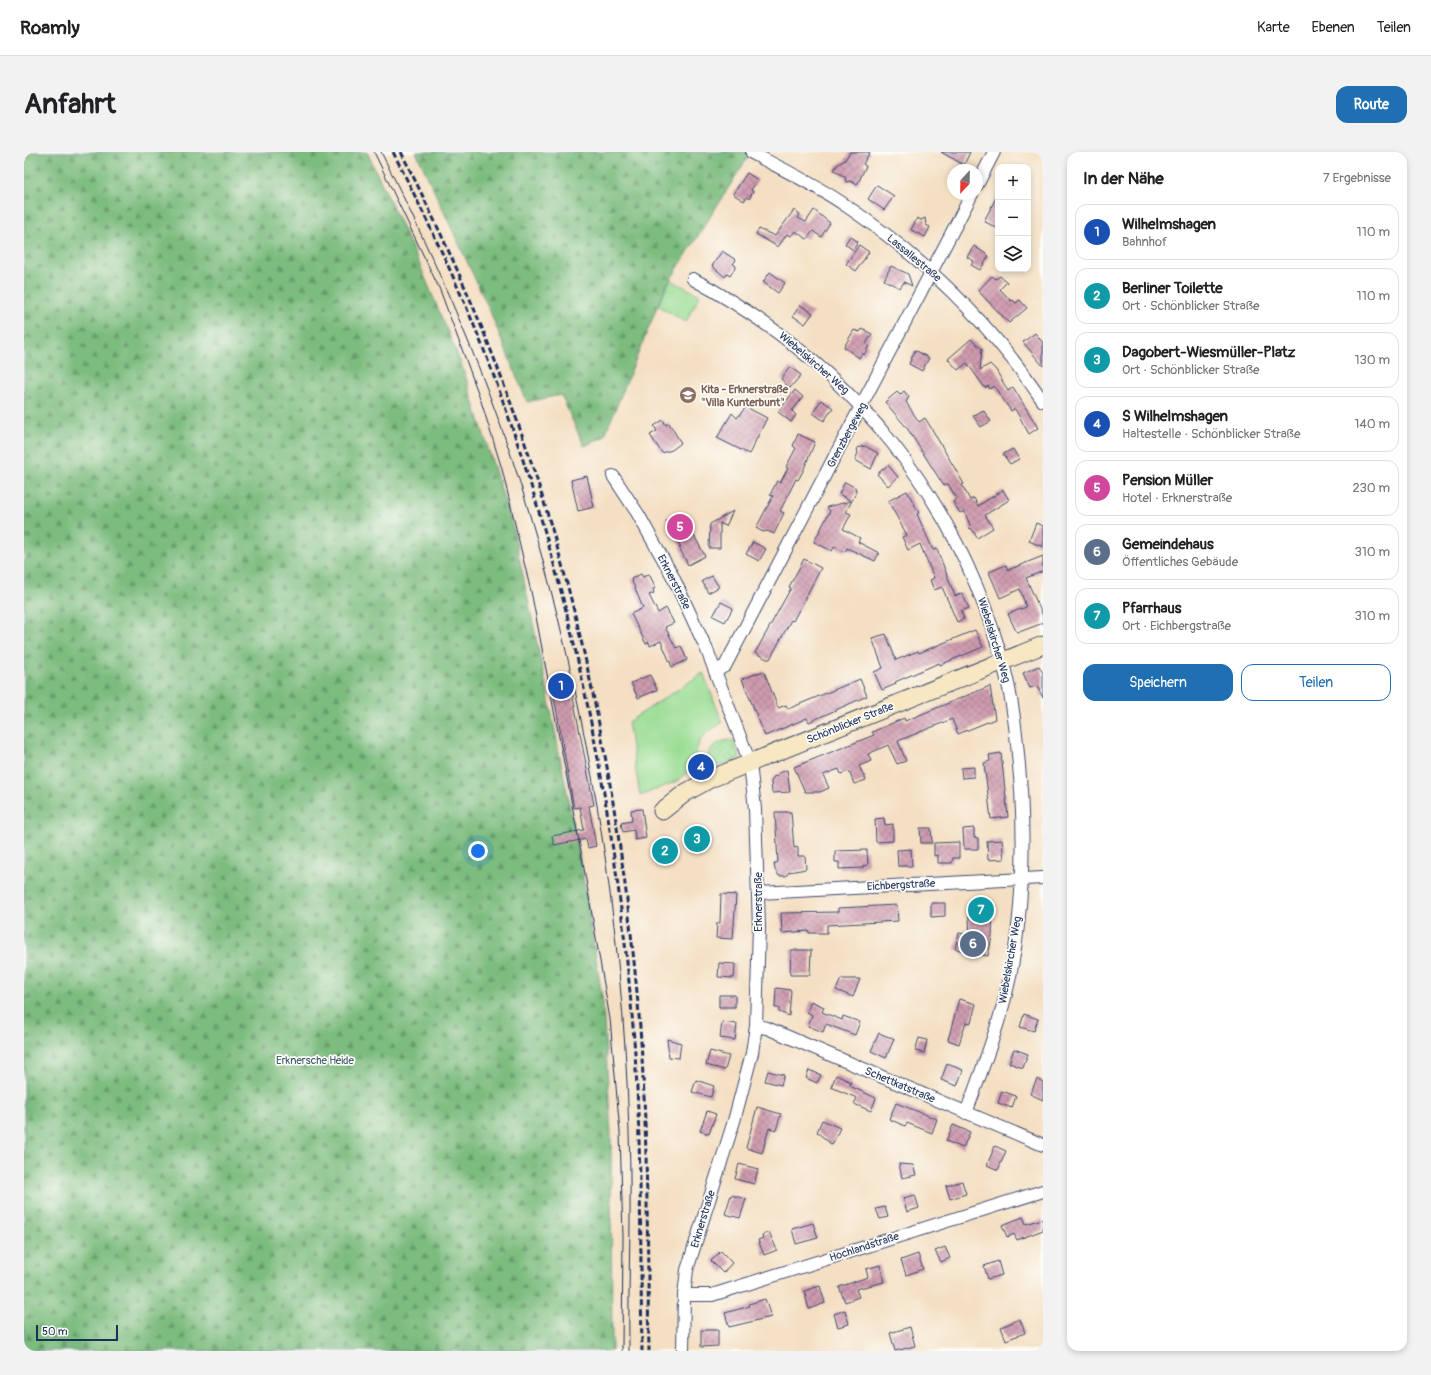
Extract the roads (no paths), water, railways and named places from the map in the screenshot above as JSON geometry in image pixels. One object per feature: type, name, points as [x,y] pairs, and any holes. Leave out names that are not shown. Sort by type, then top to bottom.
[{"type":"street","points":[[983,173],[994,152]]},
{"type":"street","name":"Lassallestraße","points":[[752,153],[845,204],[899,244],[932,272],[966,304],[996,338],[1022,370],[1043,401]]},
{"type":"street","name":"Grenzbergeweg","points":[[716,672],[725,666],[969,200]]},
{"type":"street","name":"Wiebelskircher Weg","points":[[693,278],[758,318],[790,340],[862,406],[906,460],[947,525],[979,593],[1002,662],[1014,720],[1020,780],[1022,814],[1022,878],[1016,940],[1005,996],[966,1113]]},
{"type":"street","name":"Erknerstraße","points":[[613,476],[638,514],[672,575],[716,672],[750,763],[755,809],[759,893],[756,1026],[748,1071],[687,1270],[684,1295],[683,1351]]},
{"type":"street","name":"Schönblicker Straße","points":[[662,811],[685,793],[710,779],[1043,645]]},
{"type":"street","name":"Eichbergstraße","points":[[759,893],[1043,878]]},
{"type":"street","name":"Schettkatstraße","points":[[756,1026],[767,1028],[1043,1145]]},
{"type":"street","name":"Hochlandstraße","points":[[684,1295],[712,1296],[1043,1191]]},
{"type":"tram line","points":[[374,152],[440,290],[480,398],[502,469],[532,596],[582,857],[610,1019],[620,1132],[623,1237],[622,1351]]},
{"type":"tram line","points":[[381,152],[442,280],[496,412],[526,502],[548,579],[584,735],[610,894],[619,974],[625,1053],[630,1160],[629,1351]]},
{"type":"railway","points":[[393,152],[450,270],[476,329],[499,390],[525,466],[548,543],[586,699],[614,856],[632,1015],[638,1099],[642,1351]]},
{"type":"railway","points":[[401,152],[456,267],[481,326],[531,461],[555,538],[593,696],[621,855],[639,1015],[646,1141],[649,1351]]},
{"type":"place","name":"Kita - Erknerstraße \"Villa Kunterbunt\"","points":[[688,395]]},
{"type":"place","name":"Pension Müller","points":[[680,527]]},
{"type":"place","name":"Wilhelmshagen","points":[[561,686]]},
{"type":"place","name":"S Wilhelmshagen","points":[[701,767]]},
{"type":"place","name":"Dagobert-Wiesmüller-Platz","points":[[697,839]]},
{"type":"place","name":"Berliner Toilette","points":[[665,851]]},
{"type":"place","name":"Pfarrhaus","points":[[981,910]]},
{"type":"place","name":"Gemeindehaus","points":[[973,944]]},
{"type":"park label","name":"Erknersche Heide","points":[[315,1060]]}]
